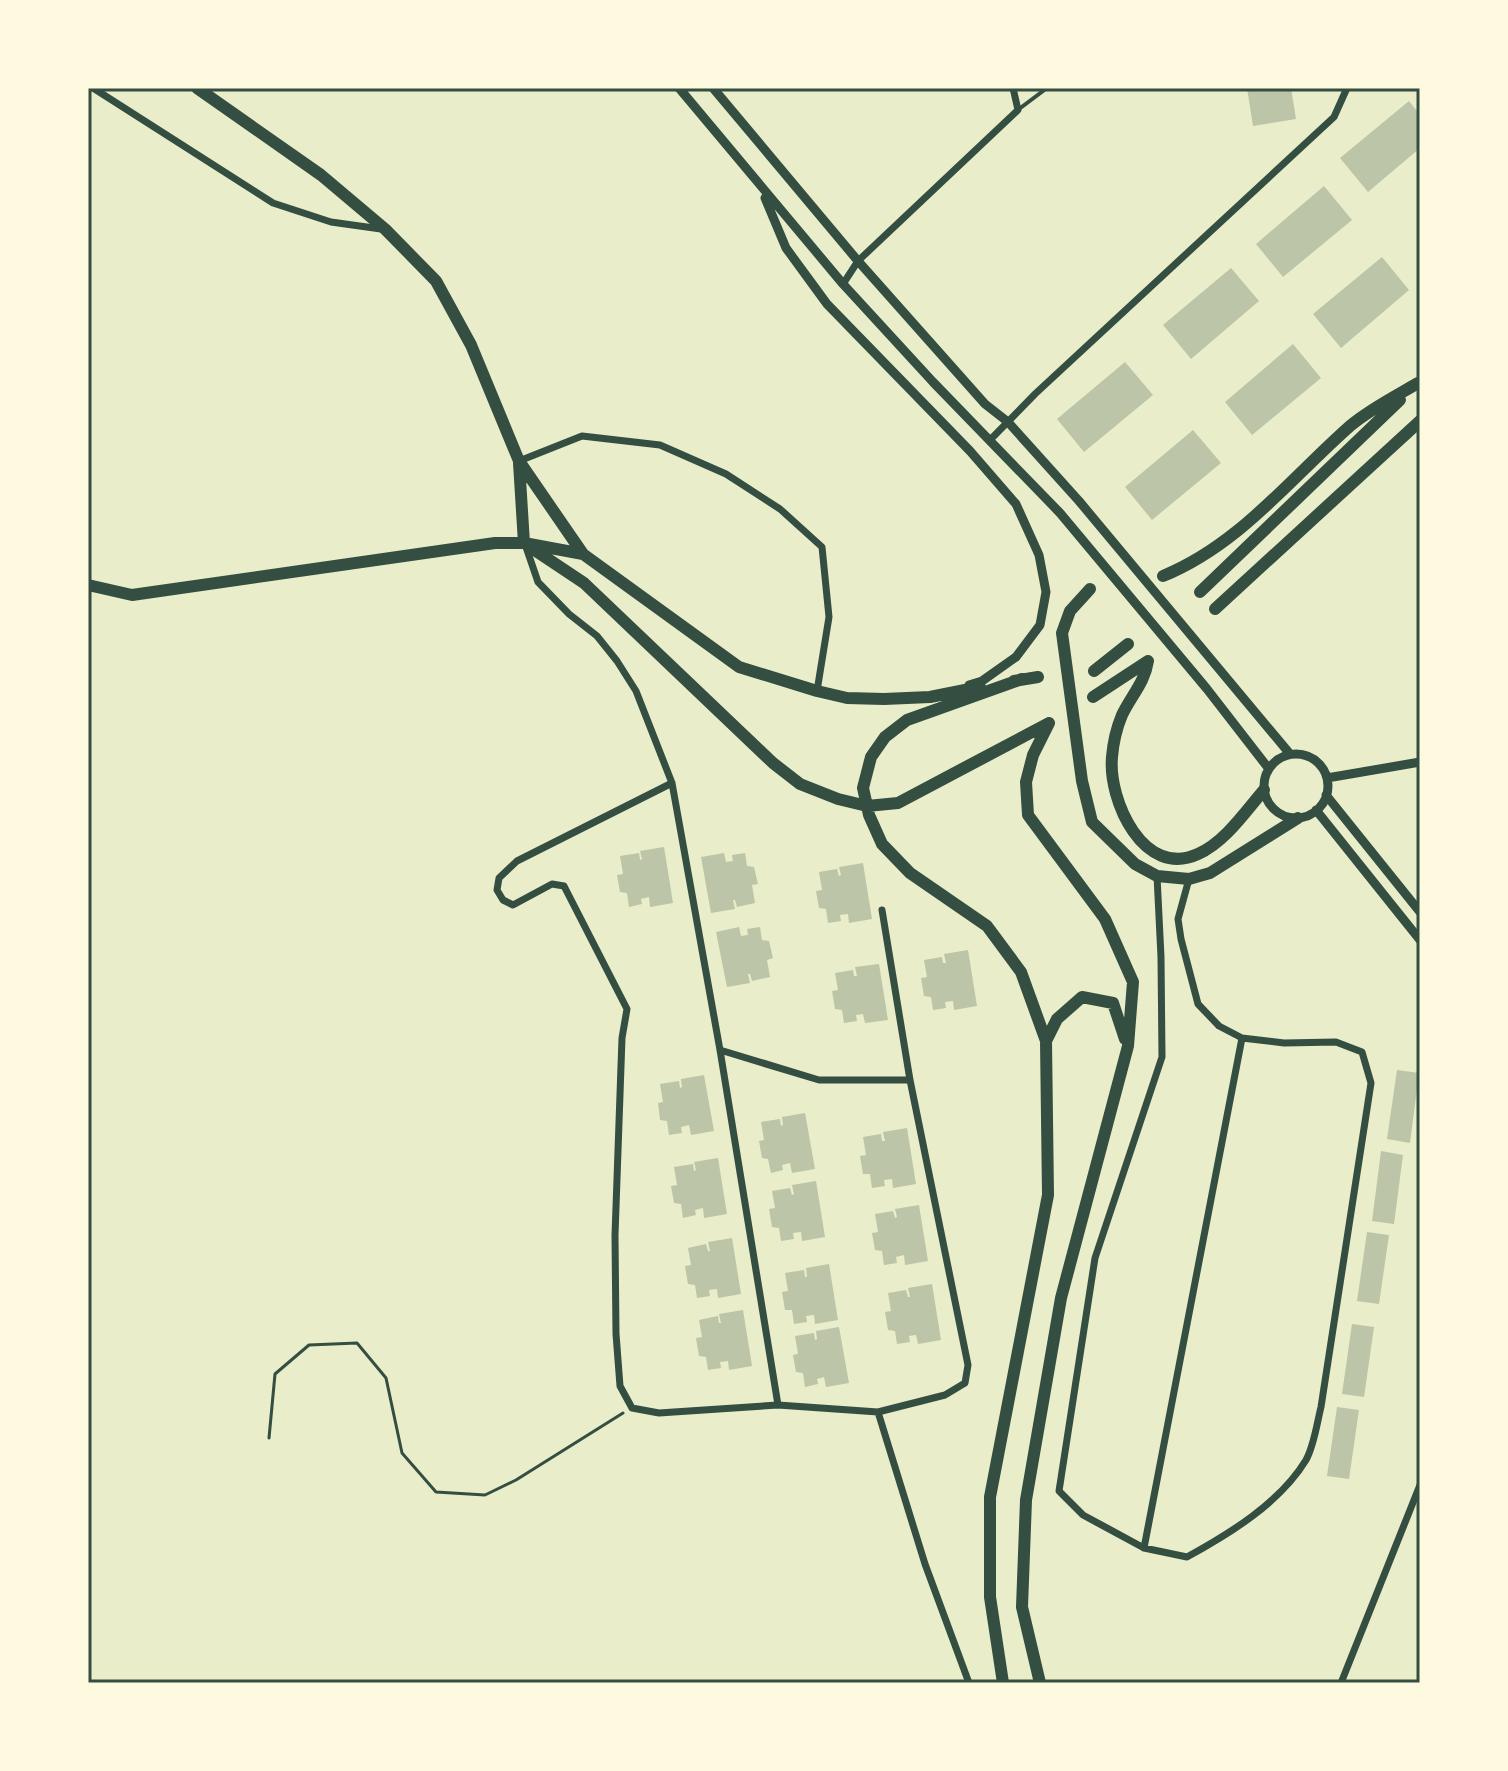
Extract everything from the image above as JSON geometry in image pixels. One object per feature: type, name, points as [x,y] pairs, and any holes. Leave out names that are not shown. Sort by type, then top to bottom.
[{"type":"main road","points":[[197,88],[321,175],[385,229],[436,281],[471,345],[519,461],[583,554],[739,667],[847,698],[930,697],[1038,677]]},
{"type":"main road","points":[[1163,576],[1192,564],[1212,550],[1266,507],[1352,424],[1419,382]]},
{"type":"main road","points":[[1200,592],[1419,382]]},
{"type":"main road","points":[[1215,609],[1420,421]]},
{"type":"main road","points":[[519,461],[524,543]]},
{"type":"main road","points":[[524,543],[584,583],[773,763],[800,784],[838,799],[867,806],[898,803],[1049,723],[1033,755],[1026,782],[1028,815],[1105,919],[1133,982],[1128,1046],[1061,1298],[1026,1500],[1022,1607],[1040,1683]]},
{"type":"main road","points":[[88,585],[132,595],[472,546],[524,543],[583,554]]},
{"type":"main road","points":[[1090,589],[1070,611],[1062,633],[1082,781],[1092,822],[1135,864],[1157,876],[1189,879],[1210,873],[1298,818]]},
{"type":"main road","points":[[1094,671],[1128,644]]},
{"type":"main road","points":[[1093,697],[1148,661],[1146,676],[1121,717],[1112,758],[1114,793],[1133,831],[1149,849],[1171,860],[1197,855],[1223,837],[1264,790]]},
{"type":"main road","points":[[1003,1683],[990,1597],[990,1497],[1048,1195],[1046,1041],[1021,972],[987,926],[910,873],[882,844],[869,815],[863,788],[871,757],[885,737],[907,720],[1022,679]]},
{"type":"main road","points":[[1046,1041],[1057,1019],[1082,997],[1113,1003],[1128,1046]]},
{"type":"street","points":[[93,88],[273,203],[331,222],[385,229]]},
{"type":"street","points":[[679,88],[843,284],[1060,513],[1207,689],[1269,769]]},
{"type":"street","points":[[713,88],[858,261],[985,404],[1008,422],[1079,501],[1290,754]]},
{"type":"street","points":[[843,284],[858,261],[1018,110],[1013,88]]},
{"type":"street","points":[[991,439],[1334,117],[1347,88]]},
{"type":"street","points":[[760,187],[786,248],[827,304],[970,451],[1016,504],[1039,555],[1046,592],[1040,625],[1016,657],[982,681],[930,697]]},
{"type":"street","points":[[519,461],[582,436],[660,445],[726,474],[780,509],[822,547],[829,617],[817,691]]},
{"type":"street","points":[[524,543],[538,582],[569,614],[597,636],[636,691],[672,783],[720,1050],[778,1405]]},
{"type":"street","points":[[1290,754],[1309,756],[1327,778],[1326,795],[1316,810],[1298,818],[1280,814],[1267,800],[1264,790],[1269,769],[1290,754]]},
{"type":"street","points":[[1327,778],[1420,762]]},
{"type":"street","points":[[672,783],[517,861],[499,878],[497,890],[503,900],[513,905],[552,884],[564,886],[627,1009],[621,1053],[615,1235],[616,1334],[620,1386],[632,1408],[659,1413],[778,1405],[878,1412],[945,1395],[965,1383],[968,1365],[910,1080],[882,910]]},
{"type":"street","points":[[1326,795],[1420,912]]},
{"type":"street","points":[[1316,810],[1420,940]]},
{"type":"street","points":[[1157,876],[1162,1057],[1095,1258],[1059,1491],[1083,1515],[1144,1548],[1187,1557],[1235,1530],[1276,1495],[1307,1459],[1321,1407],[1371,1083],[1362,1052],[1336,1042],[1284,1043],[1242,1038],[1219,1026],[1198,1004],[1178,919],[1189,879]]},
{"type":"street","points":[[1144,1548],[1242,1038]]},
{"type":"street","points":[[720,1050],[819,1080],[910,1080]]},
{"type":"street","points":[[878,1412],[925,1564],[967,1681]]},
{"type":"street","points":[[1341,1683],[1420,1485]]},
{"type":"lane","points":[[1018,110],[1047,88]]},
{"type":"path","points":[[269,1438],[275,1374],[309,1345],[357,1343],[386,1378],[402,1453],[436,1492],[485,1495],[516,1480],[632,1408]]},
{"type":"building","points":[[1247,88],[1291,88],[1296,119],[1253,126]]},
{"type":"building","points":[[1409,101],[1420,115],[1420,148],[1368,192],[1340,158]]},
{"type":"building","points":[[1324,186],[1352,220],[1283,277],[1256,244]]},
{"type":"building","points":[[1382,257],[1409,290],[1341,348],[1313,314]]},
{"type":"building","points":[[1231,268],[1259,301],[1191,359],[1163,325]]},
{"type":"building","points":[[1293,344],[1321,378],[1252,435],[1225,402]]},
{"type":"building","points":[[1125,362],[1153,395],[1084,452],[1057,419]]},
{"type":"building","points":[[1193,430],[1221,463],[1152,520],[1125,487]]},
{"type":"building","points":[[664,847],[673,903],[650,907],[649,897],[641,899],[642,904],[629,907],[627,893],[620,892],[617,875],[623,874],[620,856],[639,853],[640,860],[640,851]]},
{"type":"building","points":[[724,853],[726,862],[733,861],[732,855],[745,853],[747,866],[754,867],[758,884],[752,885],[755,903],[737,907],[733,900],[735,909],[711,913],[701,857]]},
{"type":"building","points":[[863,863],[872,919],[849,923],[848,914],[840,915],[841,921],[828,923],[826,909],[819,908],[816,891],[822,890],[819,872],[837,869],[839,876],[839,867]]},
{"type":"building","points":[[739,927],[741,936],[748,935],[747,929],[760,927],[762,940],[769,941],[773,958],[767,960],[770,977],[752,981],[748,974],[750,983],[727,987],[716,932]]},
{"type":"building","points":[[968,950],[977,1006],[954,1010],[953,1001],[945,1002],[946,1008],[933,1010],[931,997],[924,996],[921,978],[927,977],[924,960],[942,957],[943,963],[946,963],[944,954]]},
{"type":"building","points":[[879,964],[888,1020],[865,1023],[863,1014],[856,1015],[857,1021],[844,1023],[842,1010],[835,1009],[832,991],[838,990],[835,973],[853,970],[854,976],[857,976],[855,967]]},
{"type":"building","points":[[1397,1070],[1419,1073],[1410,1143],[1387,1139]]},
{"type":"building","points":[[704,1075],[714,1131],[691,1135],[689,1125],[681,1127],[682,1133],[669,1135],[667,1121],[660,1120],[658,1103],[663,1102],[660,1084],[679,1081],[680,1088],[681,1079]]},
{"type":"building","points":[[805,1113],[815,1169],[792,1173],[790,1163],[782,1165],[783,1170],[771,1173],[768,1159],[762,1158],[759,1141],[764,1140],[761,1122],[780,1119],[781,1126],[782,1117]]},
{"type":"building","points":[[907,1128],[916,1184],[893,1188],[892,1179],[884,1180],[885,1186],[872,1188],[870,1174],[863,1174],[860,1156],[866,1155],[863,1137],[881,1134],[882,1141],[885,1141],[883,1132]]},
{"type":"building","points":[[1381,1151],[1403,1155],[1394,1224],[1372,1221]]},
{"type":"building","points":[[718,1158],[727,1214],[704,1218],[703,1208],[695,1210],[696,1215],[683,1218],[681,1204],[674,1203],[671,1186],[677,1185],[674,1167],[693,1164],[694,1171],[694,1162]]},
{"type":"building","points":[[816,1181],[825,1237],[802,1241],[801,1232],[793,1233],[794,1239],[781,1241],[779,1228],[772,1227],[769,1209],[775,1208],[772,1191],[790,1188],[792,1195],[792,1185]]},
{"type":"building","points":[[919,1205],[928,1261],[905,1265],[904,1255],[896,1257],[897,1263],[884,1265],[882,1251],[875,1250],[872,1233],[878,1232],[875,1214],[893,1211],[895,1218],[895,1209]]},
{"type":"building","points":[[1367,1232],[1389,1235],[1379,1304],[1357,1301]]},
{"type":"building","points":[[732,1238],[741,1294],[718,1298],[717,1289],[709,1290],[710,1296],[697,1298],[695,1285],[688,1284],[685,1266],[691,1265],[688,1248],[706,1244],[710,1251],[708,1242]]},
{"type":"building","points":[[829,1264],[838,1320],[815,1324],[814,1315],[806,1316],[807,1322],[794,1324],[792,1310],[785,1310],[782,1292],[788,1291],[785,1273],[804,1270],[807,1277],[806,1268]]},
{"type":"building","points":[[932,1284],[941,1340],[918,1344],[916,1335],[909,1336],[910,1342],[897,1344],[895,1331],[888,1330],[885,1312],[891,1311],[888,1293],[906,1290],[910,1297],[908,1288]]},
{"type":"building","points":[[743,1310],[752,1366],[729,1370],[728,1361],[720,1362],[721,1368],[708,1370],[706,1357],[699,1356],[696,1338],[702,1337],[699,1320],[718,1316],[721,1323],[719,1314]]},
{"type":"building","points":[[1352,1324],[1374,1327],[1364,1397],[1342,1394]]},
{"type":"building","points":[[839,1327],[849,1383],[826,1387],[824,1377],[817,1379],[818,1384],[805,1387],[803,1373],[796,1372],[793,1355],[798,1354],[795,1336],[814,1333],[815,1340],[816,1331]]},
{"type":"building","points":[[1337,1407],[1359,1410],[1349,1479],[1327,1476]]}]
